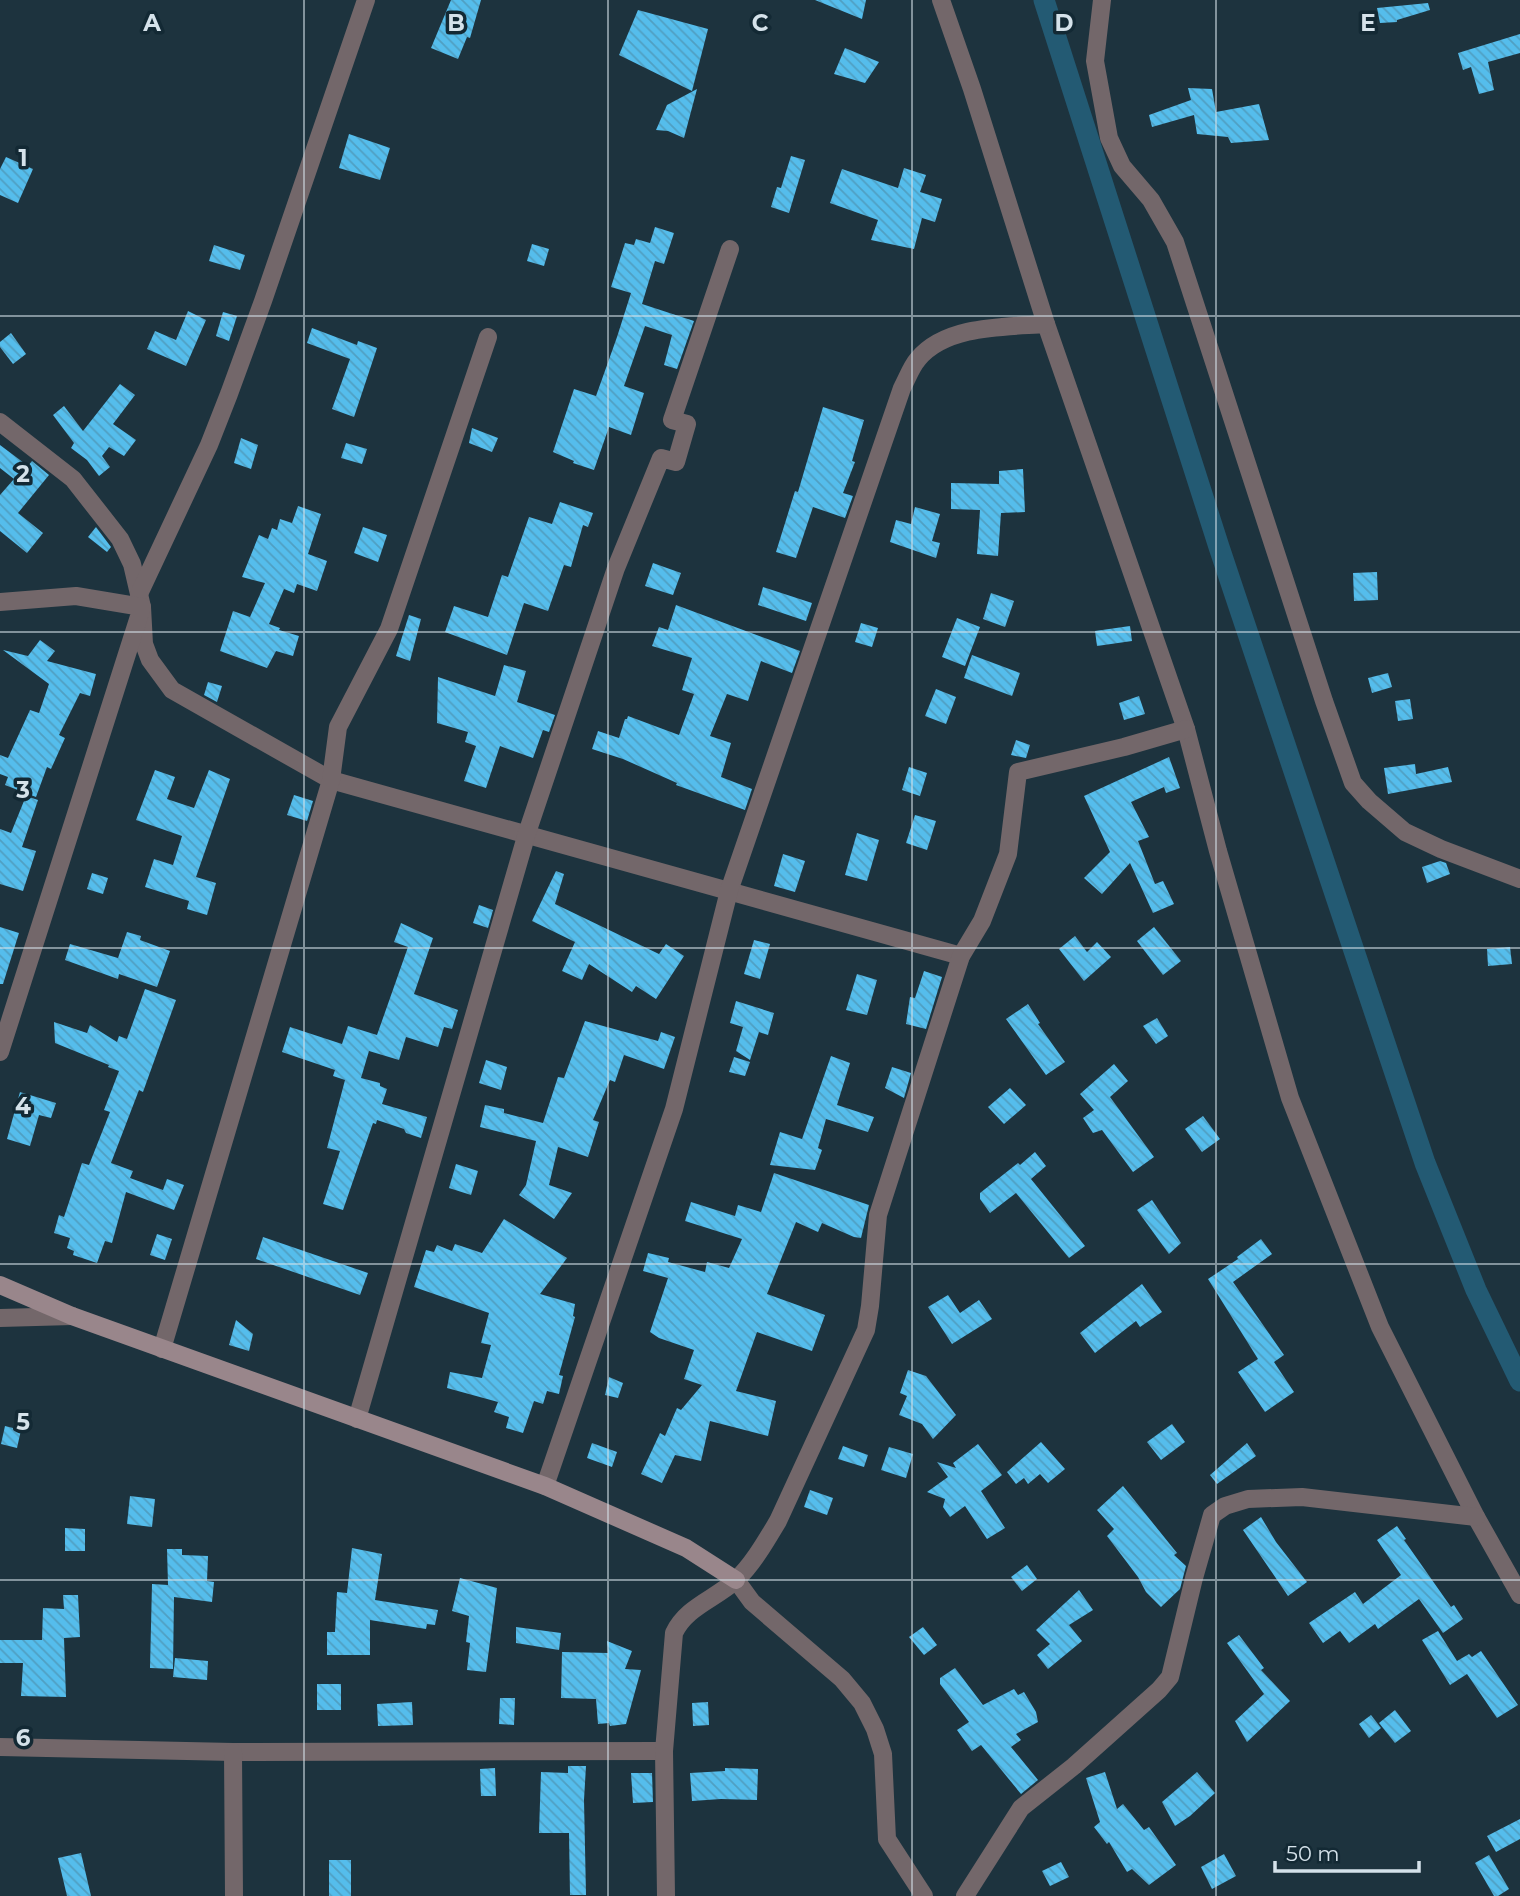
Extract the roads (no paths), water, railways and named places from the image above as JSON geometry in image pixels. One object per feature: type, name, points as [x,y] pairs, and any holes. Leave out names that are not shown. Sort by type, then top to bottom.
[{"type":"main road","points":[[0,1285],[72,1316],[545,1486],[686,1548],[736,1580]]},
{"type":"street","points":[[0,1052],[140,600],[229,394],[366,0]]},
{"type":"street","points":[[941,0],[1046,324],[1186,729],[1218,851],[1290,1098],[1380,1327],[1476,1517],[1520,1595]]},
{"type":"street","points":[[1102,0],[1095,61],[1110,138],[1122,166],[1151,201],[1175,242],[1353,783],[1369,801],[1405,832],[1441,849],[1520,878]]},
{"type":"street","points":[[357,1419],[527,833],[616,568],[661,458],[676,462],[687,424],[672,419],[730,249]]},
{"type":"street","points":[[545,1486],[674,1109],[729,891],[902,388],[917,360],[935,343],[978,328],[1046,324]]},
{"type":"street","points":[[162,1349],[331,780],[338,727],[389,629],[488,337]]},
{"type":"street","points":[[0,422],[73,479],[120,539],[132,564],[140,600],[144,644],[150,660],[172,690],[331,780],[961,956]]},
{"type":"street","points":[[0,602],[76,596],[140,600]]},
{"type":"street","points":[[666,1896],[664,1751],[674,1633],[680,1619],[736,1580],[765,1543],[778,1521],[866,1330],[878,1215],[961,956],[982,921],[1008,854],[1018,772],[1186,729]]},
{"type":"street","points":[[0,1318],[72,1316]]},
{"type":"street","points":[[965,1896],[1021,1808],[1074,1766],[1170,1677],[1212,1515],[1225,1506],[1248,1499],[1302,1497],[1476,1517]]},
{"type":"street","points":[[736,1580],[752,1602],[842,1679],[862,1703],[875,1729],[883,1754],[887,1839],[924,1896]]},
{"type":"street","points":[[0,1747],[233,1752],[664,1751]]},
{"type":"street","points":[[233,1752],[234,1896]]},
{"type":"waterway","points":[[1044,0],[1219,547],[1425,1163],[1476,1290],[1520,1381]]}]
